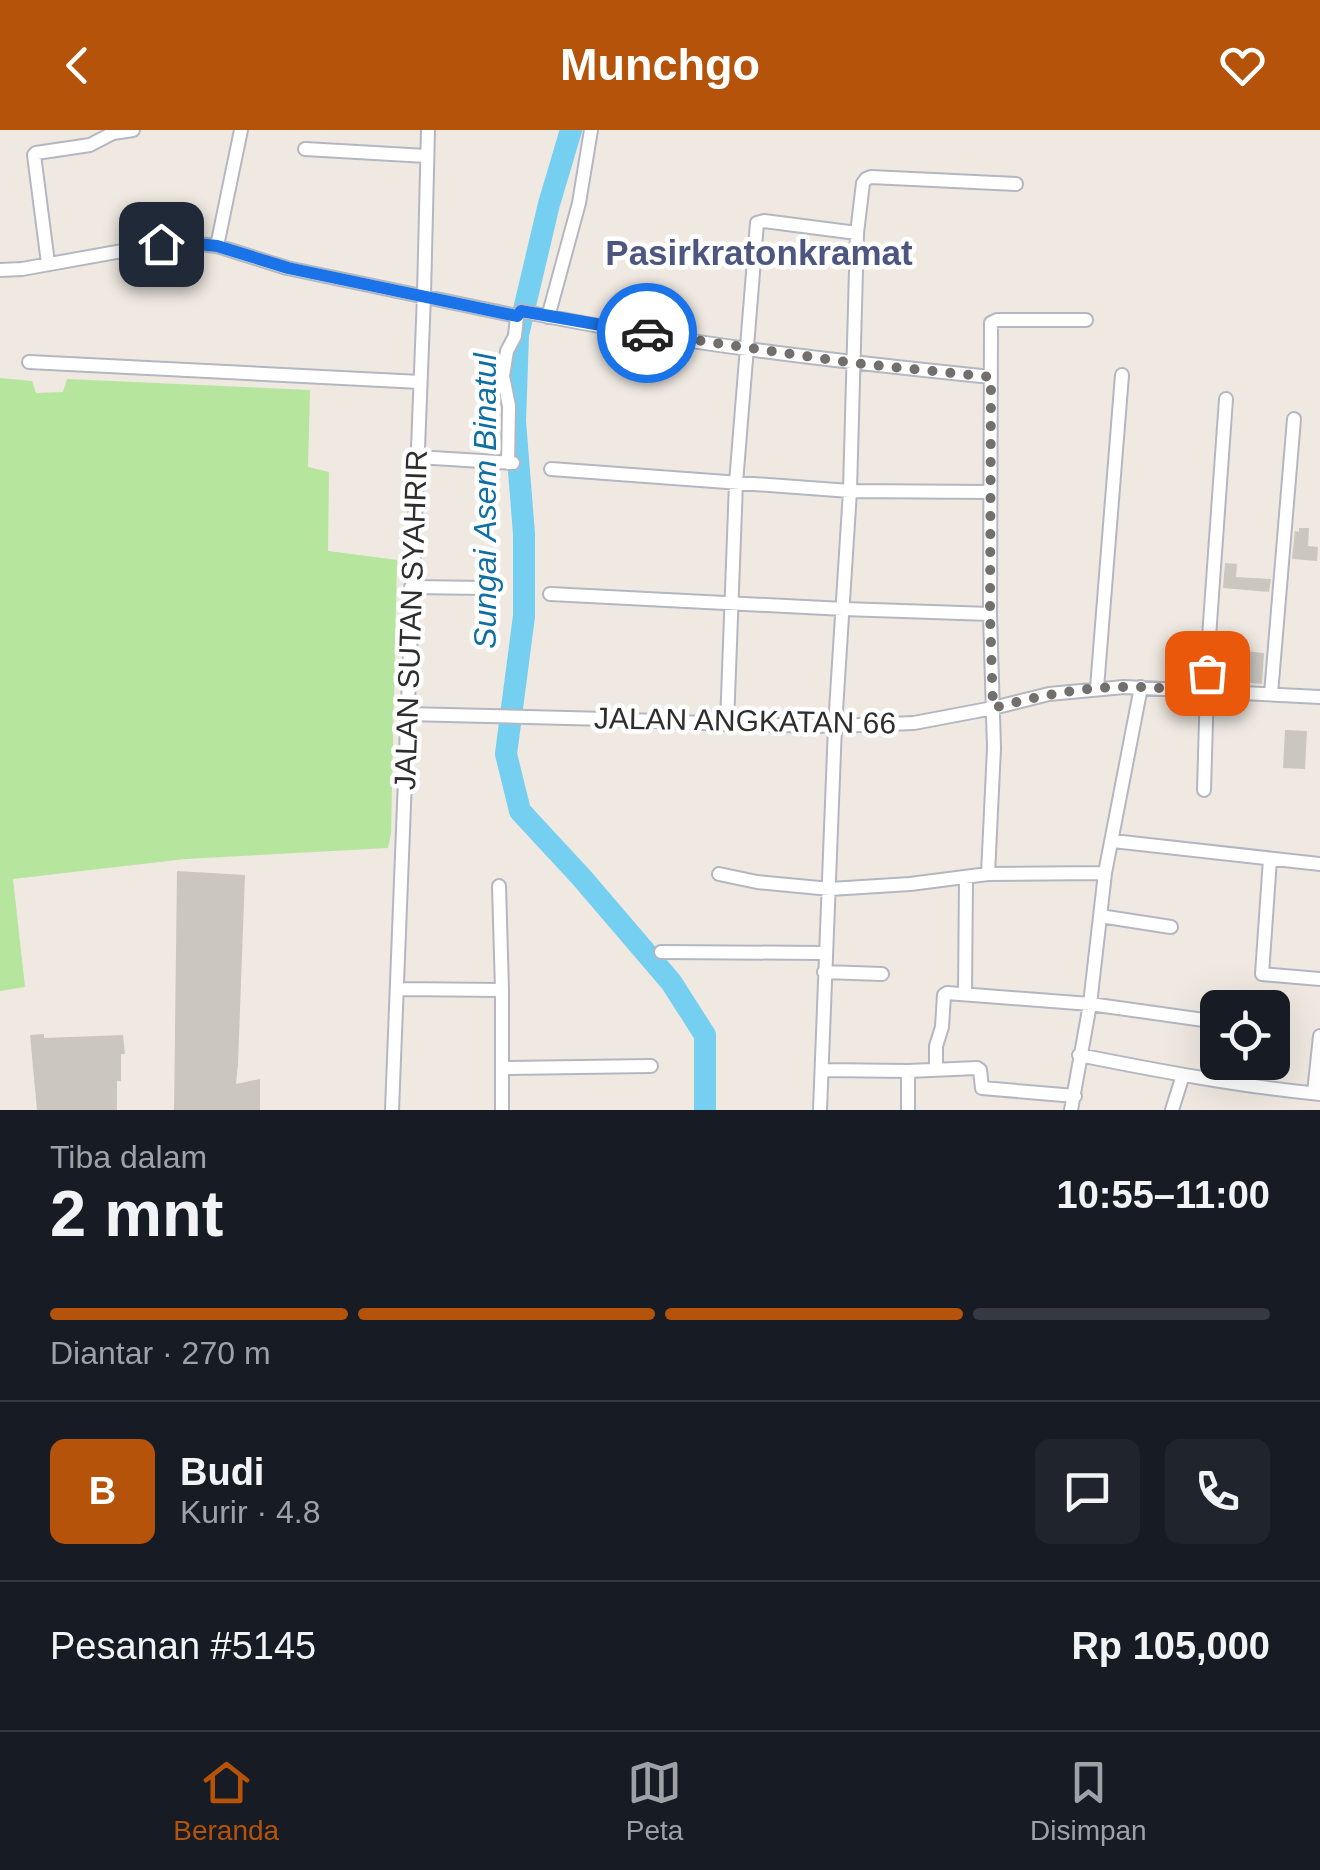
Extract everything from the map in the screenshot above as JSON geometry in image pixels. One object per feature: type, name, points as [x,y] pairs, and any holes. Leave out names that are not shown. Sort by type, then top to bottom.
[{"type":"street","points":[[48,263],[34,155],[90,145],[133,130]]},
{"type":"street","points":[[217,246],[241,130]]},
{"type":"street","name":"JALAN SUTAN SYAHRIR","points":[[392,1110],[428,130]]},
{"type":"street","points":[[547,316],[579,203],[592,130]]},
{"type":"street","points":[[305,149],[426,156]]},
{"type":"street","points":[[820,1110],[850,491],[858,233],[864,183],[868,178],[1016,184]]},
{"type":"street","points":[[727,724],[736,482],[758,222],[858,233]]},
{"type":"street","points":[[0,270],[161,244],[217,246],[288,268],[519,314],[853,363],[991,377]]},
{"type":"street","points":[[417,457],[512,463],[503,376],[519,314]]},
{"type":"street","points":[[988,874],[994,748],[990,614],[991,324],[993,320],[1086,320]]},
{"type":"street","points":[[29,362],[420,382]]},
{"type":"street","points":[[1097,688],[1122,375]]},
{"type":"street","points":[[1204,790],[1206,692],[1226,399]]},
{"type":"street","points":[[1271,694],[1294,419]]},
{"type":"street","points":[[551,469],[850,491],[990,492]]},
{"type":"street","points":[[411,586],[487,588]]},
{"type":"street","points":[[550,594],[990,614]]},
{"type":"street","name":"JALAN ANGKATAN 66","points":[[406,714],[836,726],[914,723],[1049,694],[1097,688],[1320,697]]},
{"type":"street","points":[[822,1070],[977,1068],[982,1088],[1073,1103],[1090,1004],[1105,873],[1141,688]]},
{"type":"street","points":[[1113,841],[1320,864]]},
{"type":"street","points":[[1270,859],[1262,974],[1320,979]]},
{"type":"street","points":[[719,874],[830,889],[988,874],[1105,873]]},
{"type":"street","points":[[965,992],[966,878]]},
{"type":"street","points":[[499,886],[502,1110]]},
{"type":"street","points":[[1100,916],[1171,926]]},
{"type":"street","points":[[662,952],[826,953]]},
{"type":"street","points":[[824,972],[882,974]]},
{"type":"street","points":[[398,989],[502,990]]},
{"type":"street","points":[[936,1069],[944,994],[965,992],[1090,1004],[1200,1019]]},
{"type":"street","points":[[1079,1055],[1183,1076],[1317,1094],[1320,1036]]},
{"type":"street","points":[[502,1068],[651,1066]]},
{"type":"street","points":[[908,1071],[908,1110]]},
{"type":"street","points":[[1172,1110],[1183,1076]]},
{"type":"green space","points":[[0,378],[32,381],[36,393],[63,392],[67,379],[310,390],[308,467],[329,472],[328,551],[397,560],[388,848],[185,859],[13,879],[25,987],[0,991]]},
{"type":"building","points":[[1299,528],[1309,528],[1308,546],[1318,547],[1317,561],[1292,559],[1295,531],[1299,532]]},
{"type":"building","points":[[1225,563],[1237,564],[1236,577],[1271,579],[1269,592],[1223,588]]},
{"type":"building","points":[[1244,651],[1264,653],[1262,684],[1233,681],[1233,666],[1243,666]]},
{"type":"building","points":[[1285,730],[1307,731],[1305,769],[1283,768]]},
{"type":"building","points":[[177,871],[245,875],[236,1084],[260,1079],[260,1110],[174,1110]]},
{"type":"building","points":[[44,1034],[44,1038],[123,1035],[125,1054],[121,1054],[121,1081],[117,1081],[117,1110],[37,1110],[30,1035]]},
{"type":"waterway","name":"Sungai Asem Binatul","points":[[571,130],[518,335],[515,421],[524,534],[524,616],[506,754],[520,811],[671,982],[705,1035],[705,1110]]},
{"type":"way so far","points":[[647,333],[853,363],[991,377],[993,708],[1049,694],[1097,688],[1206,692],[1207,673]]},
{"type":"district","name":"Pasirkratonkramat","points":[[759,253]]},
{"type":"route","points":[[161,244],[217,246],[288,268],[517,316],[521,311],[647,333]]}]
